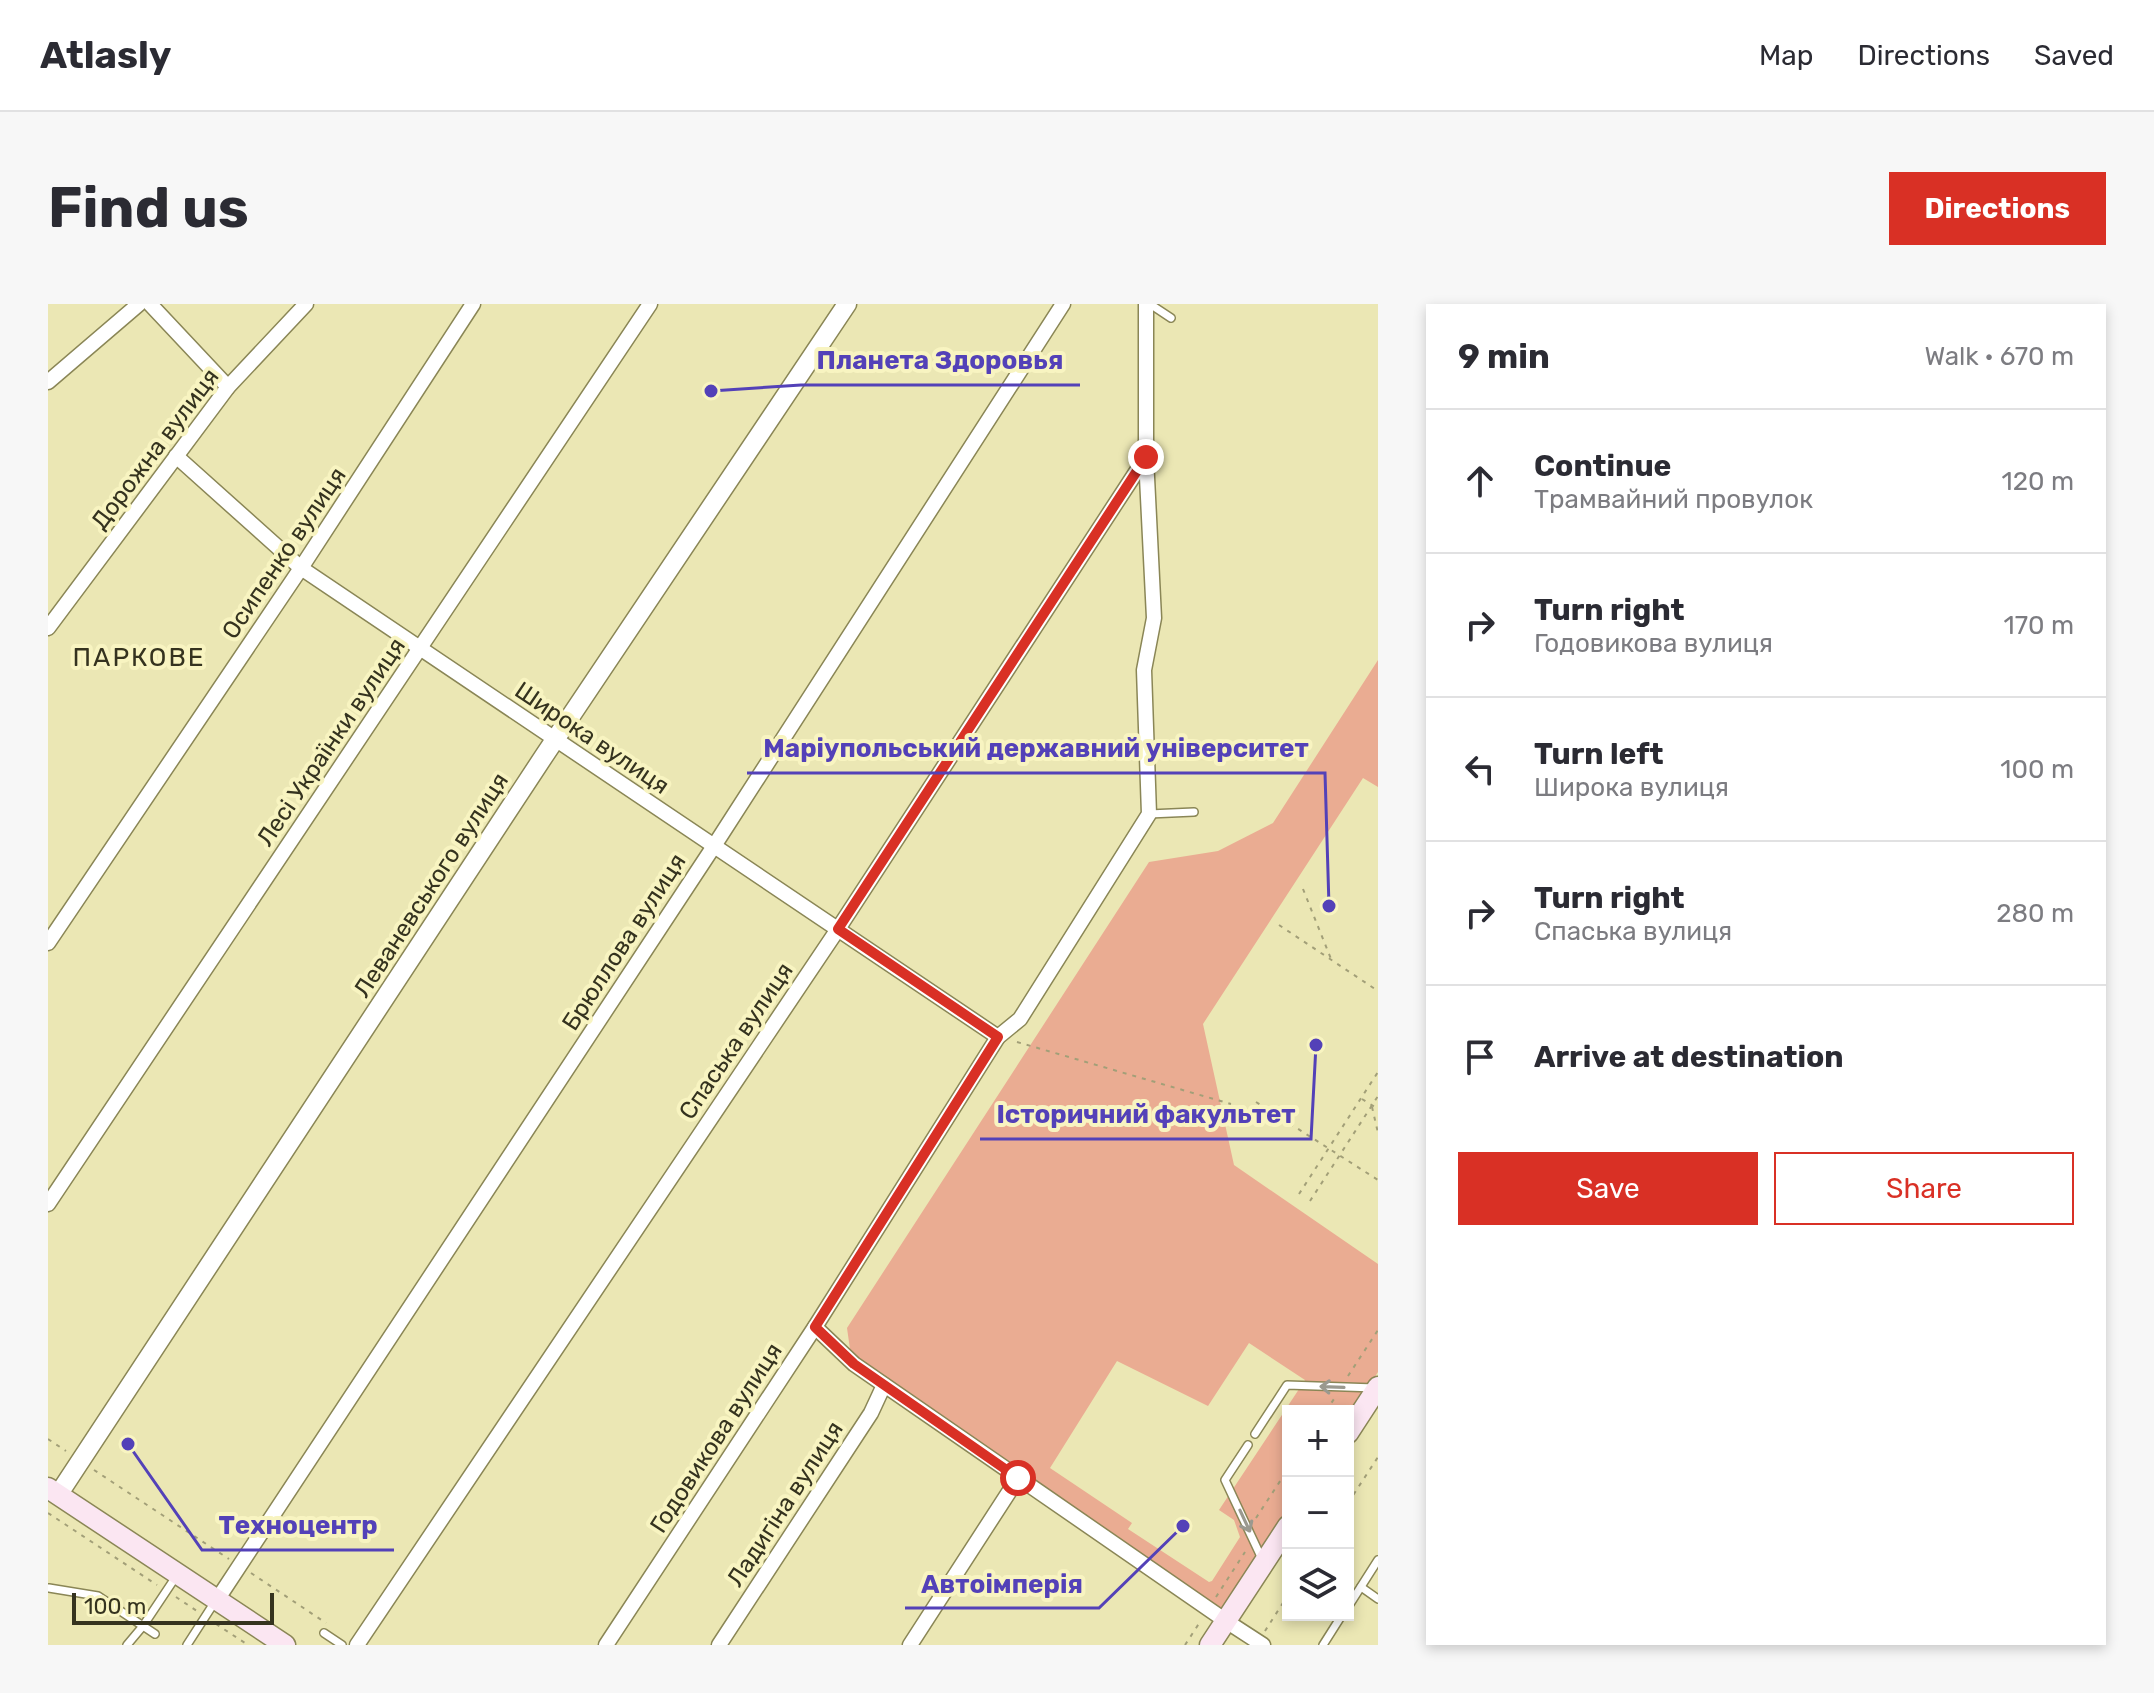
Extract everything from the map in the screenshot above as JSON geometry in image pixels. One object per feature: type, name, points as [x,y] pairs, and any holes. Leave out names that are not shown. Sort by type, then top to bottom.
[{"type":"main road","points":[[1354,1424],[1378,1388]]},
{"type":"main road","points":[[51,1499],[211,1608],[285,1645]]},
{"type":"main road","points":[[1210,1645],[1217,1615],[1264,1563],[1282,1535]]},
{"type":"street","points":[[48,382],[139,304]]},
{"type":"street","points":[[150,304],[228,387]]},
{"type":"street","name":"Дорожна вулиця","points":[[48,628],[228,387],[306,304]]},
{"type":"street","name":"Осипенко вулиця","points":[[48,943],[301,568],[473,304]]},
{"type":"street","name":"Лесі Українки вулиця","points":[[48,1204],[650,304]]},
{"type":"street","name":"Леваневського вулиця","points":[[51,1499],[847,304]]},
{"type":"street","name":"Брюллова вулиця","points":[[211,1608],[714,846],[1063,304]]},
{"type":"street","points":[[1148,304],[1146,457],[1154,618],[1144,670],[1149,814]]},
{"type":"street","name":"Широка вулиця","points":[[176,456],[301,568],[998,1037]]},
{"type":"street","name":"Спаська вулиця","points":[[357,1645],[838,929],[1146,457]]},
{"type":"street","name":"Годовикова вулиця","points":[[606,1645],[815,1327],[998,1037],[1020,1019],[1149,814]]},
{"type":"street","points":[[815,1327],[854,1364],[1260,1643]]},
{"type":"street","name":"Ладигіна вулиця","points":[[719,1645],[871,1413],[884,1385]]},
{"type":"street","points":[[910,1645],[1018,1478]]},
{"type":"lane","points":[[1148,304],[1171,318]]},
{"type":"lane","points":[[1149,814],[1194,812]]},
{"type":"lane","points":[[1255,1434],[1287,1385],[1378,1388]]},
{"type":"lane","points":[[1248,1445],[1225,1480],[1264,1563]]},
{"type":"lane","points":[[1354,1598],[1378,1560]]},
{"type":"lane","points":[[127,1645],[172,1582]]},
{"type":"lane","points":[[1361,1587],[1378,1599]]},
{"type":"lane","points":[[49,1588],[98,1596],[155,1634]]},
{"type":"lane","points":[[187,1645],[211,1608]]},
{"type":"lane","points":[[1323,1645],[1338,1621]]},
{"type":"lane","points":[[324,1633],[342,1645]]},
{"type":"path","points":[[1303,889],[1332,960]]},
{"type":"path","points":[[1279,925],[1378,991]]},
{"type":"path","points":[[998,1037],[1231,1104]]},
{"type":"path","points":[[1299,1194],[1378,1072]]},
{"type":"path","points":[[1373,1080],[1378,1084]]},
{"type":"path","points":[[1310,1201],[1378,1096]]},
{"type":"path","points":[[1361,1098],[1378,1109]]},
{"type":"path","points":[[1256,1102],[1378,1180]]},
{"type":"path","points":[[1372,1105],[1378,1133]]},
{"type":"path","points":[[1330,1405],[1378,1330]]},
{"type":"path","points":[[48,1439],[66,1451]]},
{"type":"path","points":[[1354,1494],[1378,1457]]},
{"type":"path","points":[[93,1469],[332,1626]]},
{"type":"path","points":[[1249,1529],[1283,1477]]},
{"type":"path","points":[[51,1499],[211,1608],[248,1645]]},
{"type":"path","points":[[1185,1645],[1217,1615],[1253,1539]]},
{"type":"path","points":[[1260,1643],[1282,1605]]},
{"type":"shaded area","points":[[1378,660],[1378,787],[1363,778],[1203,1024],[1234,1165],[1378,1264],[1378,1372],[1354,1409],[1354,1405],[1288,1405],[1305,1380],[1249,1343],[1208,1406],[1117,1361],[1050,1468],[1132,1523],[1128,1529],[1209,1582],[1240,1537],[1234,1520],[1219,1510],[1282,1415],[1282,1520],[1223,1610],[859,1358],[850,1349],[847,1328],[1149,862],[1218,851],[1273,823]]},
{"type":"place","name":"Планета Здоровья","points":[[711,391]]},
{"type":"place","name":"Маріупольський державний університет","points":[[1329,906]]},
{"type":"place","name":"Історичний факультет","points":[[1316,1045]]},
{"type":"place","name":"Техноцентр","points":[[128,1444]]},
{"type":"place","name":"Автоімперія","points":[[1183,1526]]},
{"type":"district","name":"ПАРКОВЕ","points":[[139,657]]},
{"type":"route","points":[[1018,1478],[854,1364],[815,1327],[998,1037],[838,929],[1146,457]]}]
